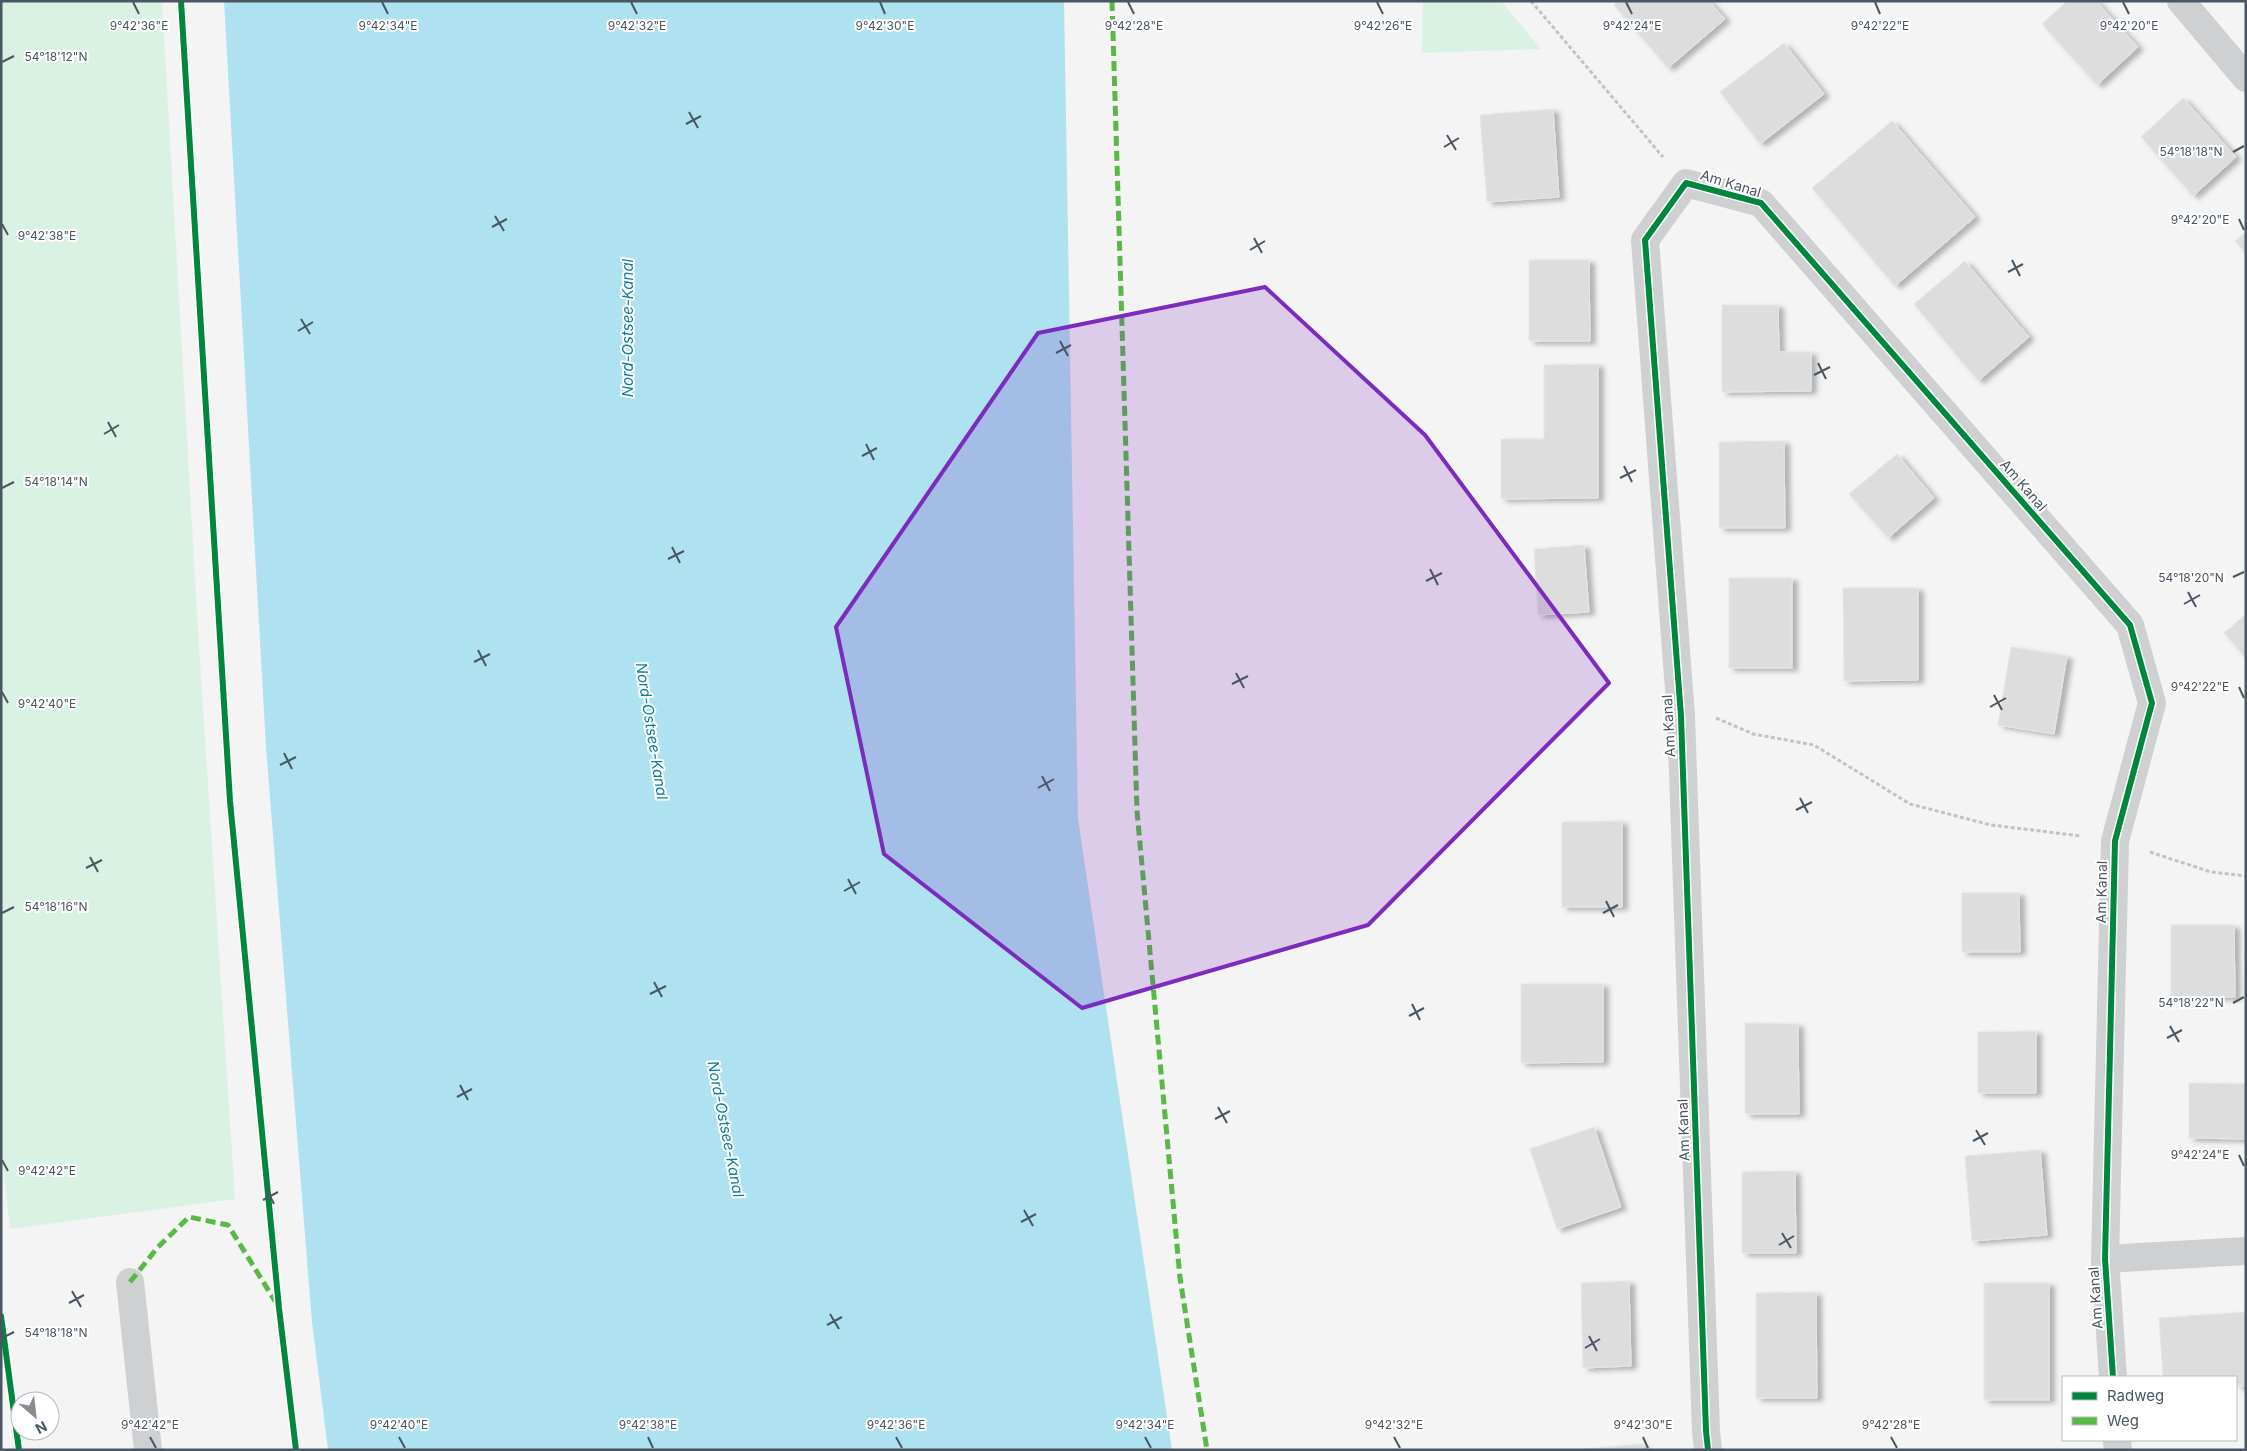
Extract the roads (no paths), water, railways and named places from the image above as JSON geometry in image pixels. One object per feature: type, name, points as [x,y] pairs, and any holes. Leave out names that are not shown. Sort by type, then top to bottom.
[{"type":"street","points":[[2181,1],[2246,78]]},
{"type":"street","name":"Am Kanal","points":[[1708,1450],[1705,1421],[1681,716],[1645,240],[1686,183],[1761,203],[2130,625],[2152,702],[2115,840],[2105,1259],[2113,1376]]},
{"type":"street","name":"Am Kanal","points":[[2105,1259],[2246,1251]]},
{"type":"street","points":[[130,1282],[148,1450]]},
{"type":"water","name":"Nord-Ostsee-Kanal","points":[[224,1],[1064,1],[1078,819],[1172,1450],[328,1450],[312,1322],[266,748]]}]
